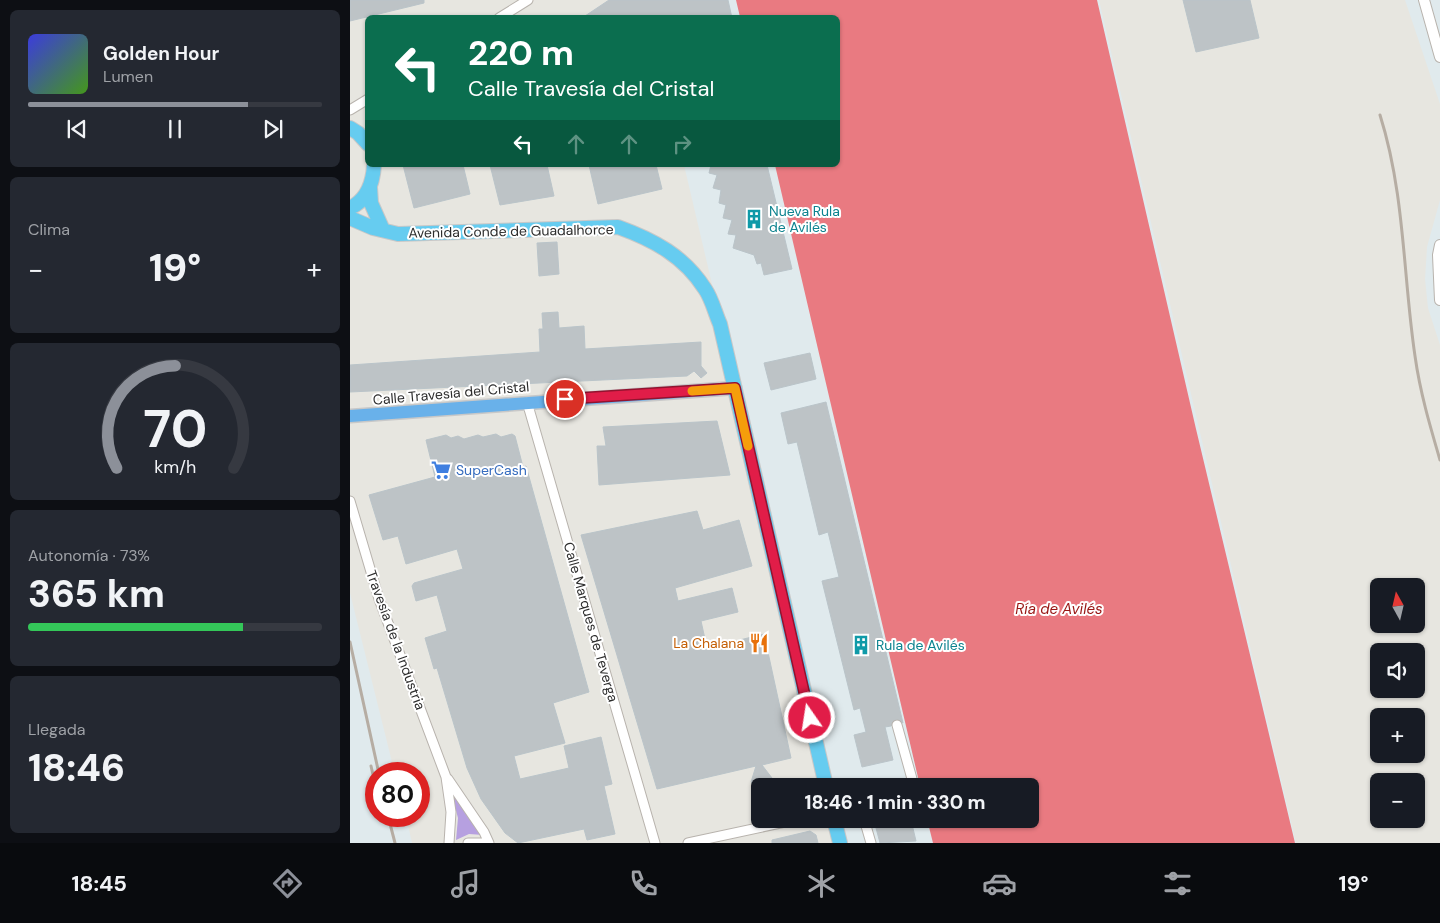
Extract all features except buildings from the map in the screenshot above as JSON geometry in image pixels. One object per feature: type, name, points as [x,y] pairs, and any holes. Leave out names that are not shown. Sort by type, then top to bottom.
[{"type":"highway","points":[[350,128],[365,141]]},
{"type":"highway","points":[[353,207],[367,194],[374,178],[374,167]]},
{"type":"highway","points":[[370,187],[374,210],[383,230]]},
{"type":"highway","name":"Avenida Conde de Guadalhorce","points":[[350,218],[383,230],[415,234],[618,228],[651,240],[669,251],[705,289],[720,324],[824,778]]},
{"type":"highway","points":[[836,828],[840,843]]},
{"type":"main road","name":"Calle Travesía del Cristal","points":[[350,416],[735,388]]},
{"type":"street","points":[[504,15],[528,0]]},
{"type":"street","points":[[1424,0],[1438,40],[1440,57]]},
{"type":"street","points":[[350,110],[365,101]]},
{"type":"street","points":[[1440,245],[1438,271],[1440,300]]},
{"type":"street","name":"Calle Marques de Teverga","points":[[527,402],[655,843]]},
{"type":"street","name":"Travesía de la Industria","points":[[350,501],[379,599],[446,777],[451,812],[449,843]]},
{"type":"street","points":[[897,724],[912,778]]},
{"type":"street","name":"Travesía de la Industria","points":[[446,777],[484,832],[489,843]]},
{"type":"street","points":[[688,843],[757,828]]},
{"type":"street","points":[[867,828],[871,843]]},
{"type":"street","points":[[468,843],[482,843]]},
{"type":"shaded area","points":[[350,0],[645,0],[649,15],[365,15],[365,167],[684,167],[828,778],[751,778],[751,828],[840,828],[843,843],[412,843],[408,827],[430,827],[430,762],[392,762],[350,593]]},
{"type":"shaded area","points":[[1099,0],[1405,0],[1440,104],[1440,200],[1427,247],[1425,279],[1428,308],[1440,345],[1440,843],[1296,843]]},
{"type":"shaded area","points":[[450,788],[483,835],[469,834],[456,840],[458,818]]},
{"type":"water","name":"Ría de Avilés","points":[[736,0],[1097,0],[1196,429],[1295,843],[933,843],[929,828],[1039,828],[1039,778],[918,778],[775,167],[840,167],[840,15],[740,15]]},
{"type":"railway","points":[[1380,115],[1388,145],[1399,205],[1417,369],[1440,460]]},
{"type":"railway","points":[[350,642],[376,762]]},
{"type":"railway","points":[[391,827],[395,843]]},
{"type":"slow traffic","points":[[692,391],[735,388],[748,446]]},
{"type":"place","name":"Nueva Rula de Avilés","points":[[754,219]]},
{"type":"place","name":"SuperCash","points":[[441,470]]},
{"type":"place","name":"La Chalana","points":[[759,643]]},
{"type":"place","name":"Rula de Avilés","points":[[861,645]]},
{"type":"route","points":[[565,399],[735,388],[810,718]]}]
